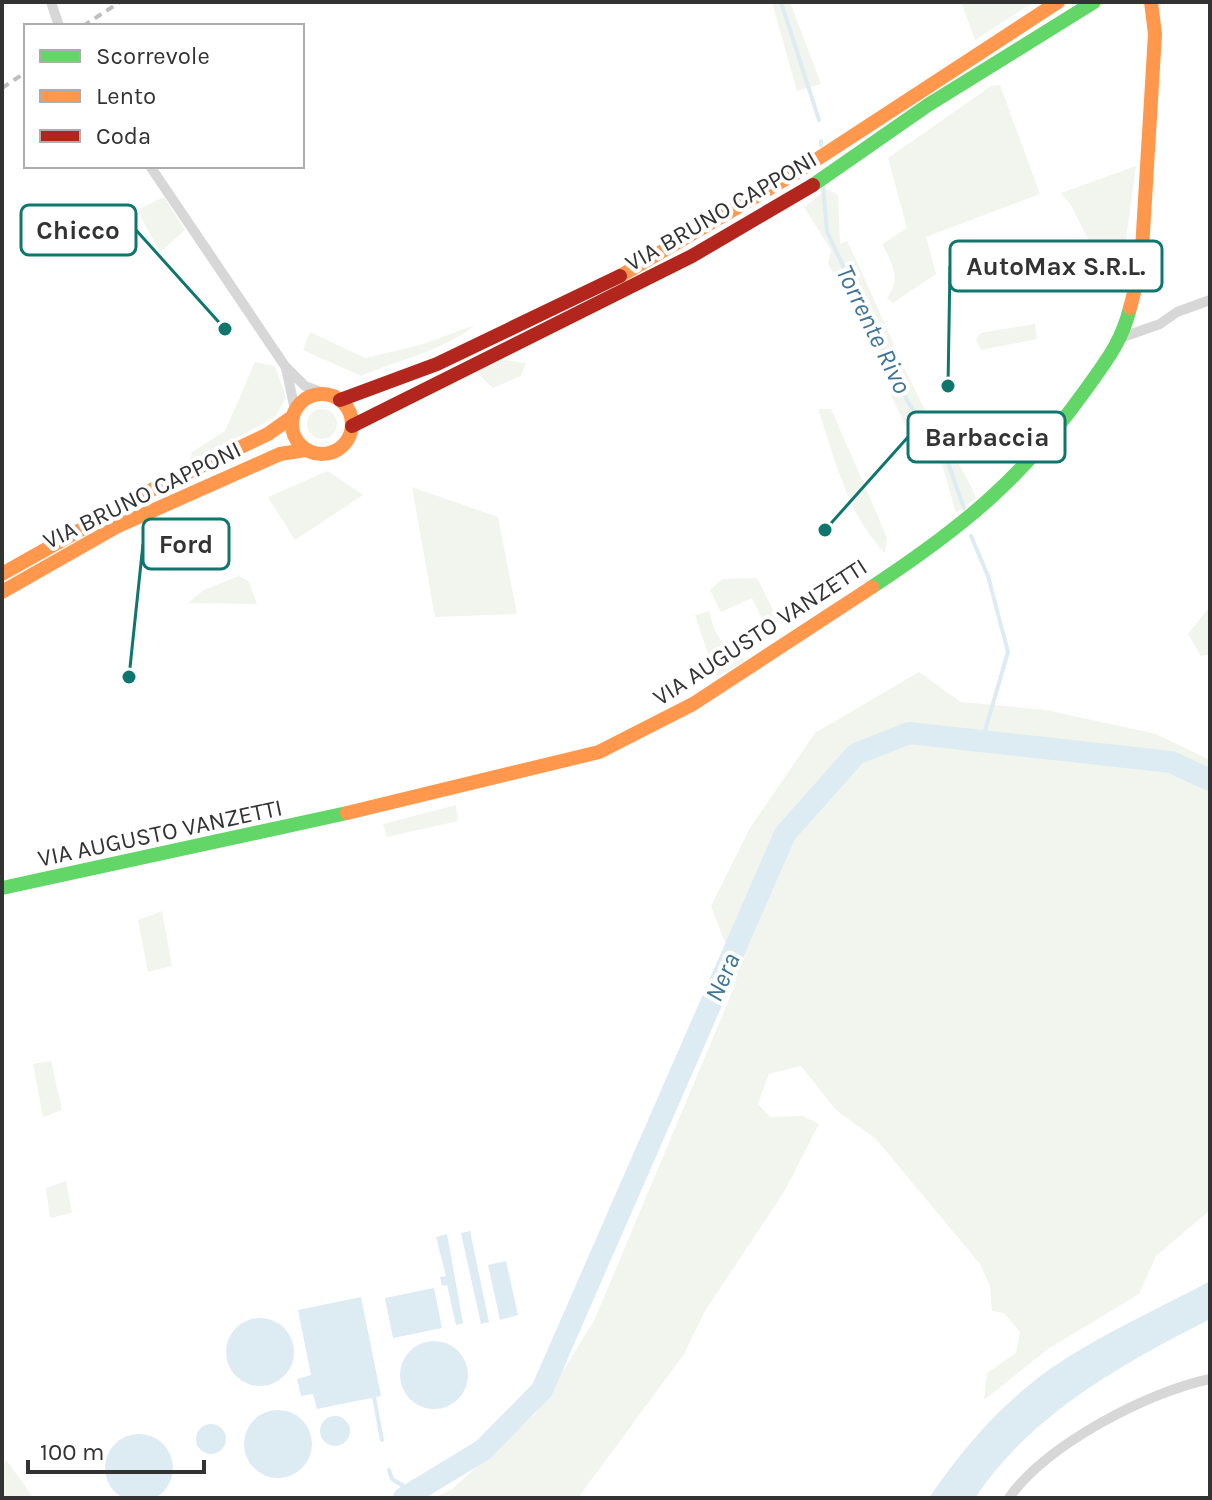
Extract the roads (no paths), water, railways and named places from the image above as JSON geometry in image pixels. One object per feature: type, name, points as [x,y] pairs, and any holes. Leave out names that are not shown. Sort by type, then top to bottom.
[{"type":"main road","name":"VIA BRUNO CAPPONI","points":[[340,400],[481,344],[683,244],[1058,2]]},
{"type":"main road","name":"VIA BRUNO CAPPONI","points":[[2,592],[118,526],[280,454],[305,450],[315,454],[334,452],[346,441],[352,426],[519,346],[692,256],[811,186],[928,105],[1094,2]]},
{"type":"main road","name":"VIA AUGUSTO VANZETTI","points":[[2,888],[427,796],[599,752],[693,704],[931,548],[992,500],[1059,427],[1123,337],[1141,266],[1155,34],[1151,2]]},
{"type":"main road","name":"VIA BRUNO CAPPONI","points":[[2,574],[41,549],[155,488],[268,434],[308,397],[326,394]]},
{"type":"main road","points":[[326,394],[340,400],[349,411],[352,426]]},
{"type":"main road","points":[[293,413],[294,435],[305,450]]},
{"type":"street","points":[[51,2],[58,24]]},
{"type":"street","points":[[151,168],[285,366],[305,386],[326,394]]},
{"type":"street","points":[[1123,337],[1160,324],[1177,312],[1210,300]]},
{"type":"street","points":[[285,366],[293,413]]},
{"type":"street","points":[[1009,1498],[1042,1466],[1092,1426],[1185,1384],[1210,1379]]},
{"type":"waterway","name":"Torrente Rivo","points":[[781,2],[819,120]]},
{"type":"waterway","name":"Torrente Rivo","points":[[823,185],[827,232],[908,402],[947,460],[964,508]]},
{"type":"waterway","name":"Torrente Rivo","points":[[971,536],[988,576],[1008,652],[982,741]]},
{"type":"waterway","name":"Nera","points":[[404,1498],[483,1450],[542,1390],[785,834],[856,754],[909,733],[1171,762],[1210,780]]},
{"type":"waterway","points":[[374,1397],[382,1440]]},
{"type":"waterway","points":[[389,1470],[392,1479],[416,1494]]},
{"type":"railway","points":[[86,24],[120,2]]},
{"type":"railway","points":[[2,88],[24,73]]},
{"type":"place","name":"Chicco","points":[[225,329]]},
{"type":"place","name":"AutoMax S.R.L.","points":[[948,386]]},
{"type":"place","name":"Barbaccia","points":[[825,530]]},
{"type":"place","name":"Ford","points":[[129,677]]}]
